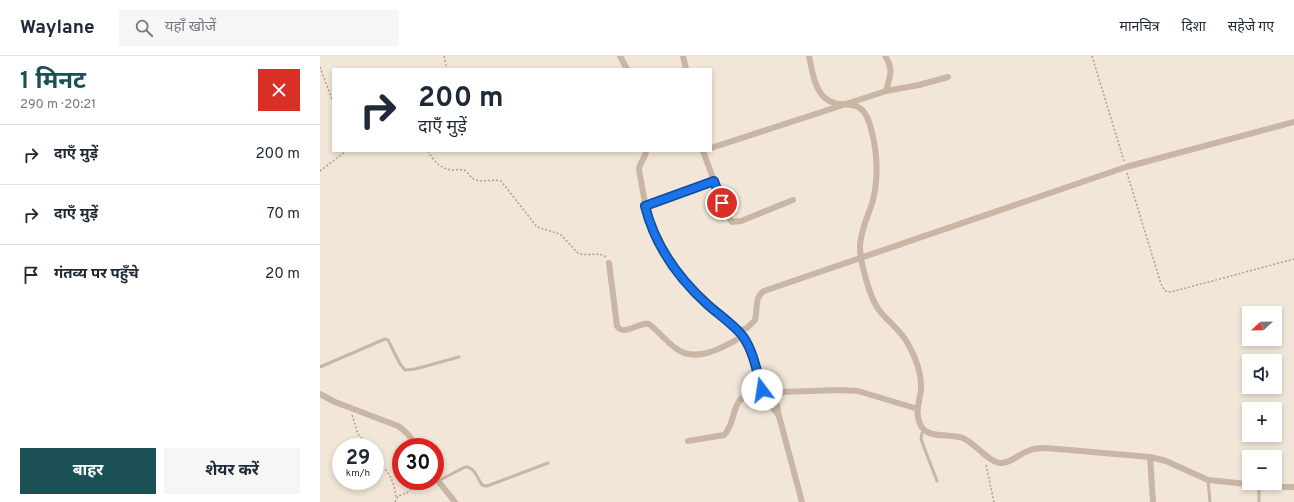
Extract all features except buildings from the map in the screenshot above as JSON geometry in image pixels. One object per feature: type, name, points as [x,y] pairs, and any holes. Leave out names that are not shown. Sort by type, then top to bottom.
[{"type":"street","points":[[620,56],[626,68]]},
{"type":"street","points":[[683,56],[686,68]]},
{"type":"street","points":[[809,56],[814,78],[824,97],[831,102],[850,103],[858,106],[864,112],[870,124],[877,158],[877,174],[873,200],[862,234],[860,246],[874,302],[878,309],[900,331],[915,358],[921,381],[918,409],[919,421],[923,429],[929,434],[962,438],[999,463],[1005,463],[1027,451],[1046,448],[1150,457],[1166,461],[1208,480],[1242,483]]},
{"type":"street","points":[[886,56],[891,68],[891,75],[886,91]]},
{"type":"street","points":[[712,148],[886,91],[919,85],[948,77]]},
{"type":"street","points":[[737,331],[747,328],[755,320],[757,298],[759,294],[862,257],[1126,167],[1294,122]]},
{"type":"street","points":[[646,152],[645,157],[639,166],[645,206],[650,225],[658,244],[674,268],[702,299],[743,336],[753,356],[762,390],[779,416]]},
{"type":"street","points":[[703,152],[726,214],[732,222],[741,221],[793,200]]},
{"type":"street","points":[[645,206],[714,181]]},
{"type":"street","points":[[609,263],[617,326],[619,330],[622,331],[645,323],[649,324],[675,349],[684,353],[698,354],[718,350],[743,336]]},
{"type":"street","points":[[688,441],[724,435],[730,426],[740,400],[744,396],[762,390]]},
{"type":"street","points":[[802,502],[779,416],[776,400],[778,394],[782,392],[838,390],[858,391],[918,409]]},
{"type":"street","points":[[320,394],[335,402],[398,426],[406,431],[412,438]]},
{"type":"street","points":[[1150,457],[1153,502]]},
{"type":"street","points":[[1282,487],[1294,486]]},
{"type":"street","points":[[444,488],[455,502]]},
{"type":"lane","points":[[320,367],[385,339],[388,340],[400,364],[406,370],[415,370],[459,357]]},
{"type":"lane","points":[[923,429],[921,438],[922,442],[936,480]]},
{"type":"lane","points":[[444,476],[468,467],[472,468],[482,485],[487,486],[548,463]]},
{"type":"lane","points":[[1208,480],[1210,502]]},
{"type":"lane","points":[[1259,490],[1259,502]]},
{"type":"path","points":[[444,56],[447,68]]},
{"type":"path","points":[[1092,56],[1161,284],[1165,291],[1171,292],[1294,259]]},
{"type":"path","points":[[320,67],[332,99]]},
{"type":"path","points":[[320,171],[345,152]]},
{"type":"path","points":[[429,152],[435,162],[445,169],[466,171],[473,179],[477,180],[501,181],[537,227],[560,234],[578,253],[582,255],[604,255],[609,263]]},
{"type":"path","points":[[350,408],[356,429],[362,438]]},
{"type":"path","points":[[985,453],[990,490],[994,502]]},
{"type":"path","points":[[384,469],[394,484],[395,502]]},
{"type":"path","points":[[396,499],[398,496],[407,493],[410,490]]},
{"type":"route","points":[[722,203],[714,181],[645,206],[648,219],[658,244],[674,268],[692,290],[743,336],[747,342],[753,356],[762,390]]}]
